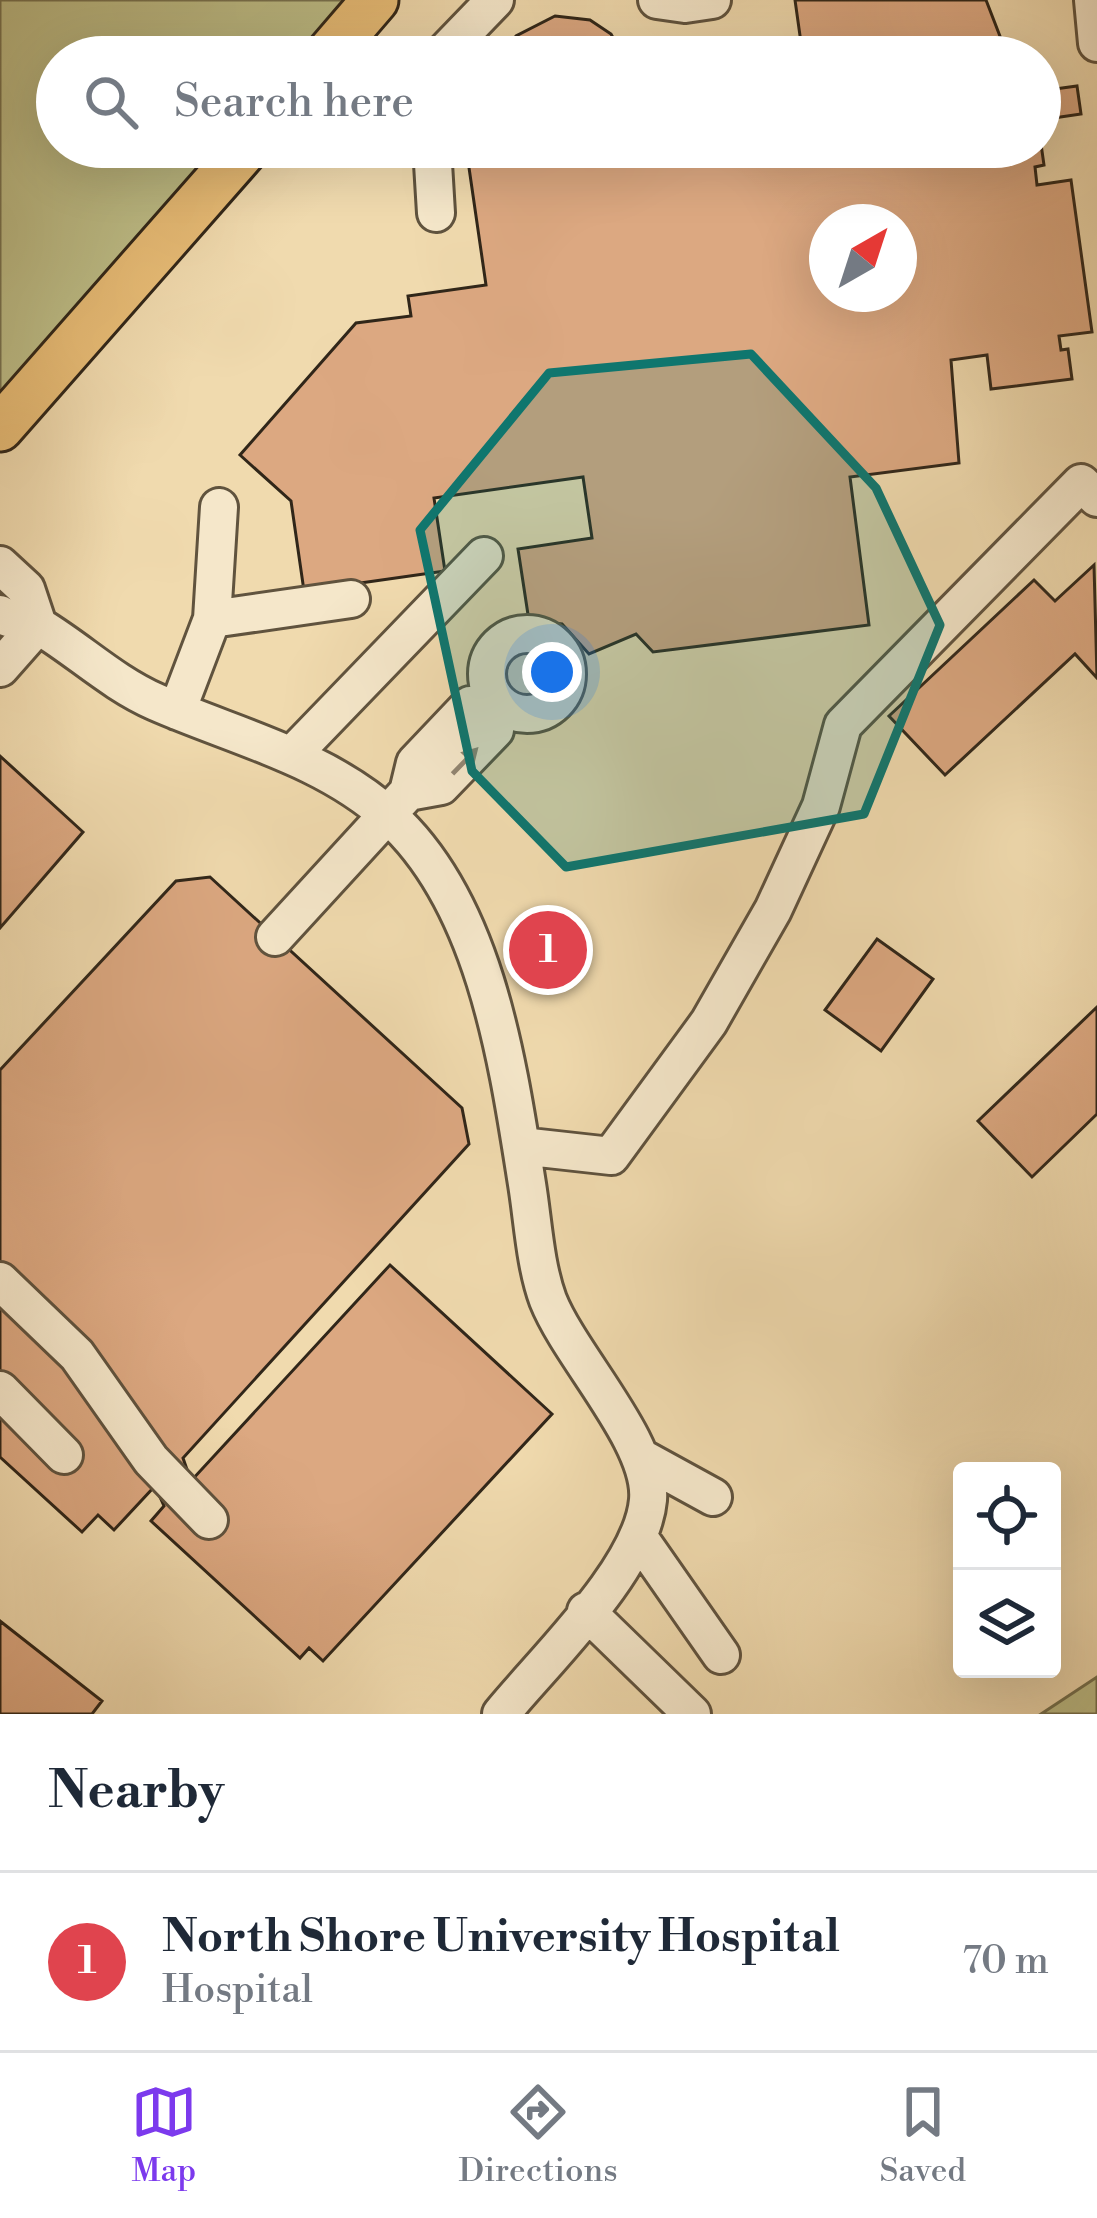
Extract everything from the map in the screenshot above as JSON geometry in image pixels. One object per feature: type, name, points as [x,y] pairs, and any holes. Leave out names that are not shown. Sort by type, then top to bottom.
[{"type":"main road","points":[[344,36],[375,0]]},
{"type":"main road","points":[[0,428],[229,168]]},
{"type":"lane","points":[[460,36],[495,0]]},
{"type":"lane","points":[[657,0],[712,0]]},
{"type":"lane","points":[[1094,0],[1097,43]]},
{"type":"lane","points":[[433,168],[436,213]]},
{"type":"lane","points":[[521,1145],[611,1156],[709,1022],[773,910],[821,806],[843,725],[1081,483],[1097,498]]},
{"type":"lane","points":[[177,711],[212,619],[219,507]]},
{"type":"lane","points":[[292,754],[484,556]]},
{"type":"lane","points":[[0,566],[26,589],[38,626]]},
{"type":"lane","points":[[212,619],[351,599]]},
{"type":"lane","points":[[0,614],[38,626],[102,673],[177,711],[292,754],[398,804],[448,894],[502,1040],[546,1294],[564,1335],[640,1457],[648,1498],[638,1536],[586,1611],[501,1714]]},
{"type":"lane","points":[[0,668],[38,626]]},
{"type":"lane","points":[[275,937],[398,804],[441,786],[495,730],[496,703]]},
{"type":"lane","points":[[0,1281],[77,1355],[151,1460],[209,1520]]},
{"type":"lane","points":[[0,1390],[64,1455]]},
{"type":"lane","points":[[640,1457],[713,1497]]},
{"type":"lane","points":[[638,1536],[721,1655]]},
{"type":"lane","points":[[586,1611],[692,1714]]},
{"type":"highlighted area","points":[[751,354],[876,488],[940,625],[864,814],[566,867],[472,771],[420,530],[549,373]]},
{"type":"green space","points":[[0,0],[376,0],[344,36],[36,36],[36,168],[229,168],[0,428]]},
{"type":"green space","points":[[1097,1677],[1097,1714],[1041,1714]]},
{"type":"building","points":[[795,0],[986,0],[1000,36],[800,36]]},
{"type":"building","points":[[555,16],[590,20],[612,36],[516,36]]},
{"type":"building","points":[[1077,86],[1081,114],[1061,117],[1061,88]]},
{"type":"building","points":[[469,168],[1035,168],[1037,185],[1071,180],[1092,332],[1059,336],[1061,350],[1068,349],[1072,379],[991,389],[987,355],[951,360],[959,463],[850,477],[869,625],[653,652],[636,634],[589,654],[562,624],[529,621],[518,549],[592,538],[583,477],[434,498],[445,571],[304,591],[291,501],[240,455],[356,323],[411,316],[408,296],[486,285]]},
{"type":"building","points":[[1094,565],[1097,678],[1075,654],[945,775],[889,716],[1034,580],[1055,601]]},
{"type":"building","points":[[0,756],[83,832],[0,928]]},
{"type":"building","points":[[210,877],[462,1108],[469,1144],[183,1458],[191,1481],[390,1265],[552,1414],[323,1661],[309,1648],[300,1658],[151,1521],[164,1506],[155,1486],[114,1530],[98,1515],[82,1532],[0,1457],[0,1070],[176,881]]},
{"type":"building","points":[[877,939],[933,979],[881,1051],[825,1010]]},
{"type":"building","points":[[1097,1007],[1097,1114],[1032,1177],[978,1121]]},
{"type":"building","points":[[0,1621],[102,1701],[92,1714],[0,1714]]},
{"type":"place","name":"North Shore University Hospital","points":[[548,950]]}]
